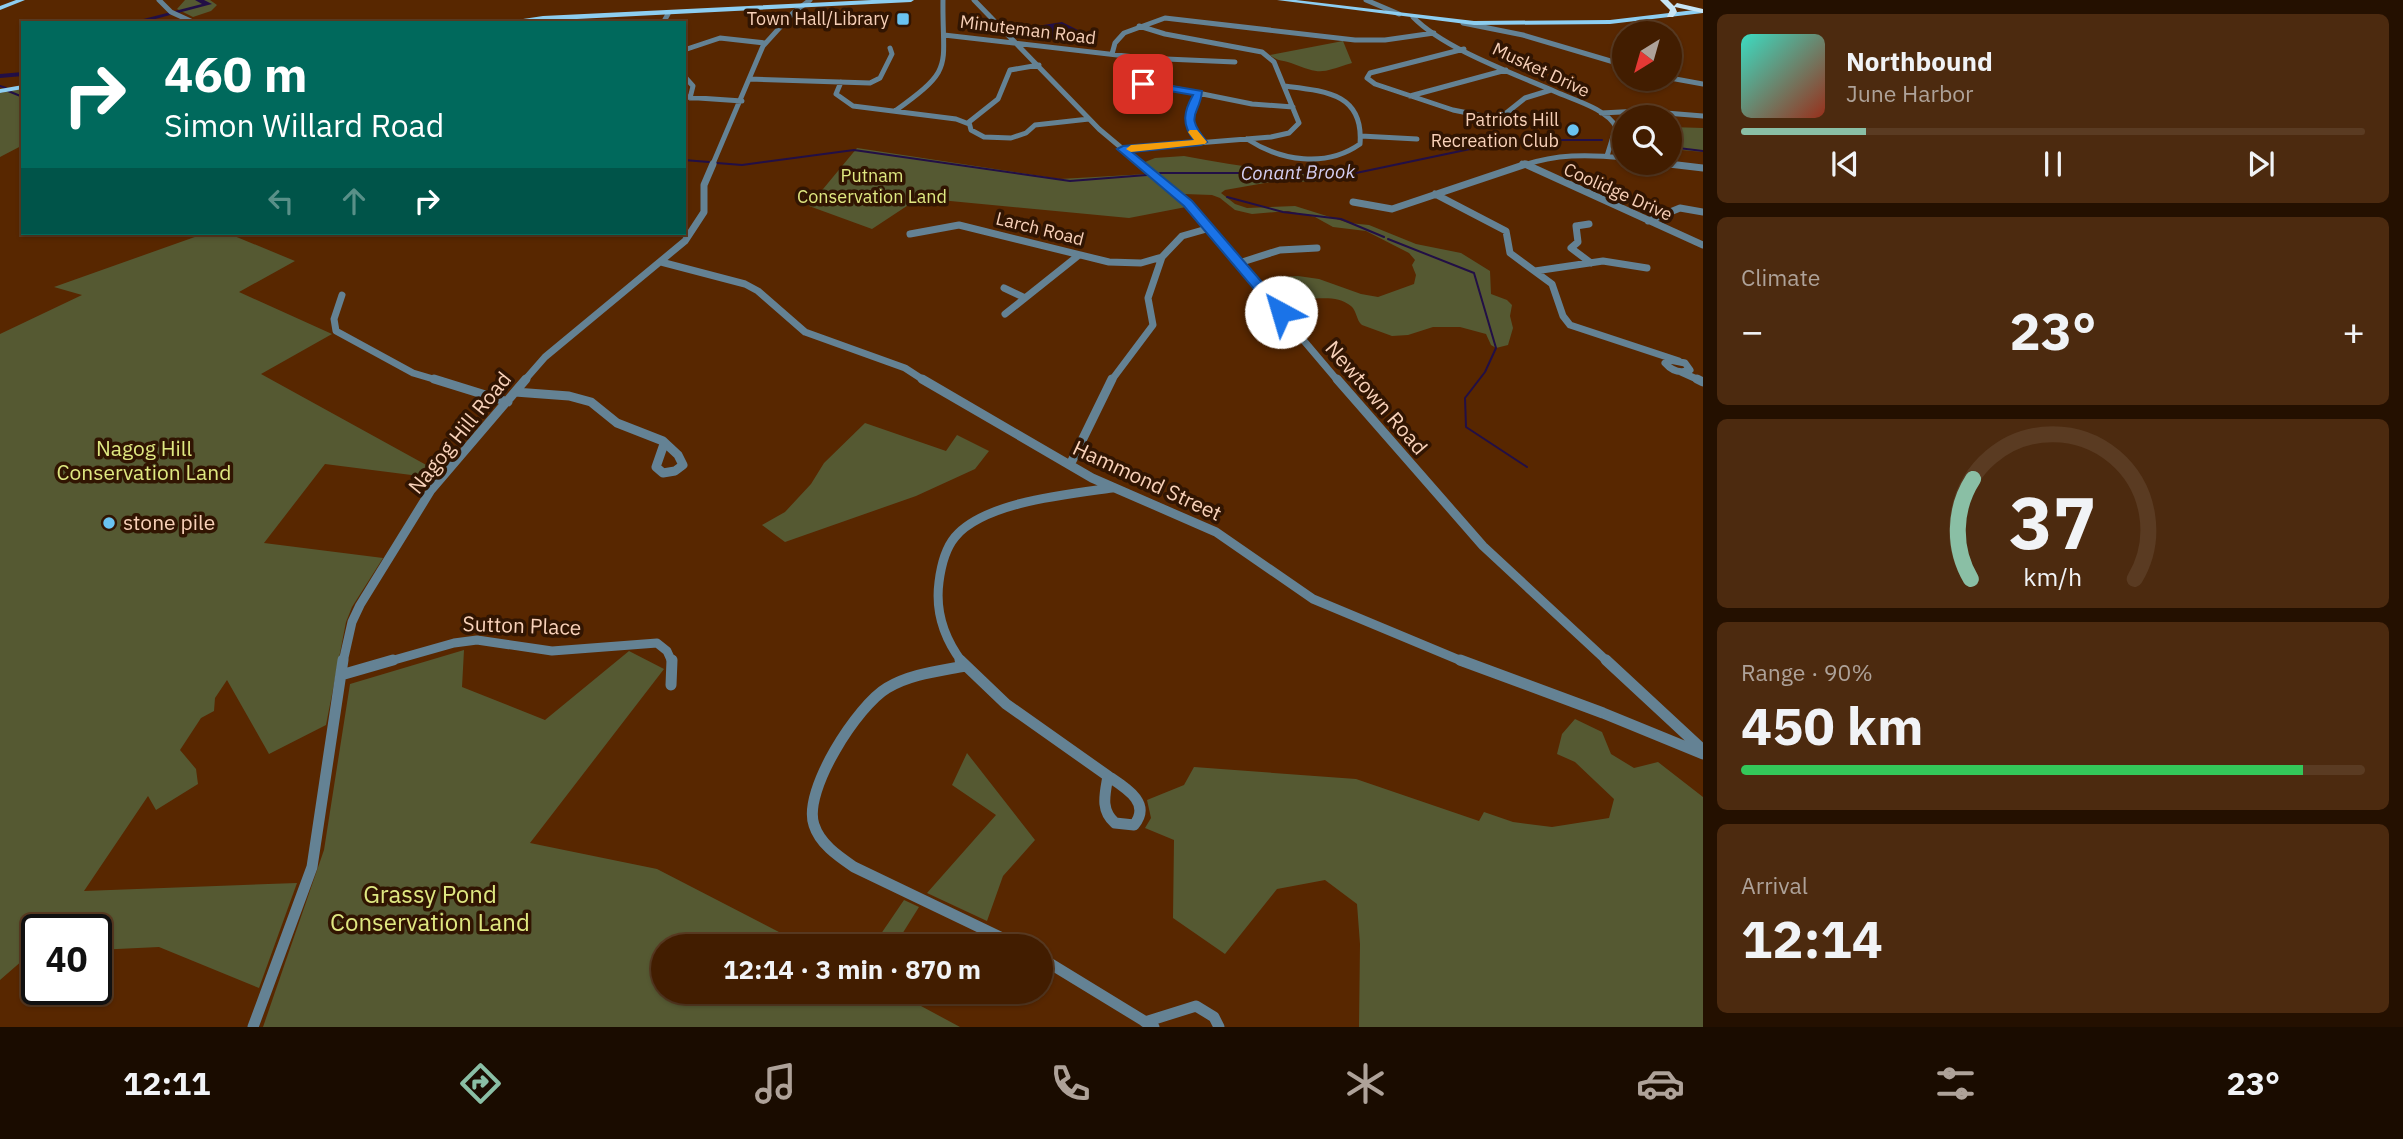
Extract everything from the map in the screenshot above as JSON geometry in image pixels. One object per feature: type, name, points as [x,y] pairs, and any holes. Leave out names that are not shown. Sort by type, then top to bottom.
[{"type":"highway","points":[[1667,1],[1703,11]]},
{"type":"highway","points":[[1667,1],[1690,13]]},
{"type":"highway","points":[[1667,1],[1674,10],[1670,15]]},
{"type":"highway","points":[[1677,5],[1690,13]]},
{"type":"main road","points":[[0,8],[22,0]]},
{"type":"main road","points":[[806,3],[911,0]]},
{"type":"main road","points":[[1280,0],[1477,24],[1610,22],[1703,11]]},
{"type":"main road","points":[[517,21],[790,10]]},
{"type":"main road","points":[[0,91],[21,87]]},
{"type":"street","points":[[159,0],[173,13],[191,21]]},
{"type":"street","points":[[895,111],[938,75],[944,59],[943,0]]},
{"type":"street","name":"Newtown Road","points":[[974,0],[1089,119],[1177,193],[1210,228],[1368,416],[1470,532],[1703,752]]},
{"type":"street","points":[[1366,0],[1399,15]]},
{"type":"street","name":"Nagog Hill Road","points":[[253,1027],[312,867],[345,648],[360,605],[432,490],[545,357],[685,241],[704,212],[704,185],[765,43],[790,10],[806,3]]},
{"type":"street","points":[[664,21],[668,14]]},
{"type":"street","name":"Musket Drive","points":[[1413,17],[1415,22],[1464,49],[1613,121],[1616,127],[1606,156]]},
{"type":"street","points":[[1112,54],[1118,38],[1160,18],[1364,41],[1434,33]]},
{"type":"street","points":[[1423,18],[1420,22],[1425,28]]},
{"type":"street","points":[[1477,24],[1612,62]]},
{"type":"street","points":[[1123,149],[1282,135],[1295,130],[1299,119],[1274,62],[1262,52],[1165,34],[1139,26]]},
{"type":"street","name":"Minuteman Road","points":[[944,35],[1112,54],[1235,62]]},
{"type":"street","points":[[686,49],[720,38],[765,43]]},
{"type":"street","points":[[749,79],[870,83],[878,80],[892,54],[890,48]]},
{"type":"street","points":[[1464,49],[1367,76],[1371,82],[1461,113],[1494,117],[1514,108],[1524,98],[1551,90]]},
{"type":"street","points":[[969,124],[972,118],[998,99],[1010,70],[1018,66],[1039,65]]},
{"type":"street","points":[[1410,96],[1506,70]]},
{"type":"street","points":[[686,78],[693,86],[687,97],[742,101]]},
{"type":"street","points":[[1682,80],[1703,84]]},
{"type":"street","points":[[841,82],[836,94],[853,106],[956,119],[969,124],[975,134],[1003,138],[1020,135],[1035,125],[1089,119]]},
{"type":"street","points":[[1137,85],[1153,84],[1262,105],[1293,107]]},
{"type":"street","points":[[1247,139],[1273,152],[1322,158],[1352,151],[1360,144],[1358,112],[1348,102],[1323,92],[1284,86]]},
{"type":"street","points":[[1199,93],[1190,109],[1189,120],[1201,142]]},
{"type":"street","points":[[1601,113],[1641,111],[1703,116]]},
{"type":"street","points":[[1361,136],[1417,139]]},
{"type":"street","points":[[1353,202],[1389,209],[1522,163],[1551,156],[1612,157]]},
{"type":"street","name":"Coolidge Drive","points":[[1522,163],[1703,245]]},
{"type":"street","points":[[1682,166],[1703,168]]},
{"type":"street","points":[[1435,194],[1503,228],[1509,234],[1511,255],[1555,289],[1561,315],[1566,322],[1584,331],[1679,361],[1703,382]]},
{"type":"street","points":[[1648,221],[1680,208],[1703,212]]},
{"type":"street","points":[[1588,224],[1576,226],[1578,242],[1571,248],[1591,263]]},
{"type":"street","name":"Larch Road","points":[[911,234],[947,225],[961,225],[1117,263],[1152,261],[1162,257]]},
{"type":"street","points":[[1070,465],[1113,378],[1153,325],[1148,298],[1162,257],[1182,236],[1210,228]]},
{"type":"street","points":[[1240,263],[1280,250],[1317,248]]},
{"type":"street","points":[[1004,314],[1079,255]]},
{"type":"street","points":[[1535,271],[1607,261],[1647,268]]},
{"type":"street","name":"Hammond Street","points":[[661,262],[745,284],[805,332],[905,368],[946,395],[1112,488],[1212,530],[1313,599],[1331,608],[1506,679],[1703,752]]},
{"type":"street","points":[[1004,288],[1025,298]]},
{"type":"street","points":[[342,295],[334,319],[336,331],[413,373],[508,402]]},
{"type":"street","points":[[1653,354],[1675,371],[1703,382]]},
{"type":"street","points":[[1666,365],[1668,360],[1679,361]]},
{"type":"street","points":[[1675,371],[1687,372],[1689,367]]},
{"type":"street","points":[[515,392],[585,400],[603,410],[618,424],[650,434],[664,444]]},
{"type":"street","points":[[1108,776],[1103,804],[1105,813],[1115,823],[1134,825],[1141,817],[1142,806],[1138,799],[1108,776],[995,695],[965,666],[944,632],[937,601],[943,556],[962,527],[992,511],[1112,488]]},
{"type":"street","name":"Sutton Place","points":[[341,675],[454,643],[477,640],[552,651],[657,643],[667,648],[672,660],[671,685]]},
{"type":"street","points":[[965,666],[920,676],[888,687],[875,698],[854,723],[821,776],[810,808],[820,839],[834,855],[994,934]]},
{"type":"street","points":[[1053,965],[1149,1024],[1196,1006],[1214,1017],[1219,1027]]},
{"type":"green space","points":[[185,0],[210,0],[217,5],[211,11],[193,17],[177,9]]},
{"type":"green space","points":[[1343,41],[1352,63],[1327,71],[1316,71],[1270,55]]},
{"type":"green space","points":[[21,89],[21,146],[0,157],[0,93]]},
{"type":"green space","points":[[1682,127],[1703,128],[1703,152],[1682,150]]},
{"type":"green space","name":"Putnam Conservation Land","points":[[857,148],[1060,179],[1147,174],[1186,207],[1129,218],[919,198],[872,229],[809,206]]},
{"type":"green space","points":[[1184,156],[1263,169],[1344,173],[1313,182],[1277,181],[1221,193],[1235,204],[1247,208],[1295,206],[1349,223],[1369,225],[1416,244],[1461,253],[1490,271],[1491,294],[1507,300],[1512,305],[1510,316],[1513,328],[1508,345],[1496,348],[1491,345],[1486,334],[1460,327],[1433,327],[1408,335],[1392,336],[1362,325],[1353,308],[1342,301],[1300,299],[1281,294],[1273,286],[1278,277],[1298,276],[1319,279],[1378,297],[1414,284],[1416,275],[1412,265],[1415,260],[1409,253],[1366,231],[1333,227],[1315,217],[1288,211],[1252,214],[1235,210],[1212,195],[1184,194],[1145,162],[1155,158]]},
{"type":"green space","name":"Nagog Hill Conservation Land","points":[[200,235],[232,235],[295,261],[239,292],[332,334],[261,374],[439,472],[435,478],[325,464],[264,543],[383,558],[352,607],[346,622],[326,725],[269,754],[227,680],[215,698],[214,711],[201,718],[180,750],[196,769],[198,784],[156,810],[148,796],[84,891],[297,883],[259,988],[159,947],[112,949],[112,914],[21,914],[21,962],[0,980],[0,334],[82,295],[54,287]]},
{"type":"green space","points":[[865,423],[946,451],[957,435],[989,451],[975,469],[916,496],[785,542],[762,525],[785,512],[811,484],[824,463]]},
{"type":"green space","name":"Grassy Pond Conservation Land","points":[[464,650],[462,687],[545,720],[629,651],[664,669],[530,843],[657,869],[783,934],[651,934],[651,1004],[917,1004],[960,1027],[263,1027],[324,850],[350,684]]},
{"type":"green space","points":[[1575,719],[1602,732],[1611,754],[1634,768],[1658,762],[1703,797],[1703,1027],[1359,1027],[1360,944],[1357,904],[1325,880],[1277,889],[1225,954],[1173,918],[1174,840],[1145,828],[1151,818],[1147,800],[1184,785],[1194,767],[1356,779],[1479,821],[1484,812],[1513,822],[1552,827],[1609,818],[1614,799],[1575,762],[1557,754],[1562,734]]},
{"type":"green space","points":[[967,753],[1035,840],[1003,876],[987,921],[927,893],[996,815],[952,785]]},
{"type":"green space","points":[[904,900],[919,907],[902,934],[881,934]]},
{"type":"shaded area","points":[[1062,22],[1084,33],[1074,39],[1038,39],[1044,34],[1040,31],[1045,28],[1037,26]]},
{"type":"waterway","points":[[139,21],[209,4],[198,0]]},
{"type":"waterway","points":[[0,76],[21,74]]},
{"type":"waterway","name":"Conant Brook","points":[[0,86],[6,88]]},
{"type":"waterway","name":"Conant Brook","points":[[8,91],[21,96]]},
{"type":"waterway","name":"Conant Brook","points":[[1160,173],[1356,173],[1513,140],[1602,140]]},
{"type":"waterway","name":"Conant Brook","points":[[1682,148],[1703,151]]},
{"type":"waterway","name":"Conant Brook","points":[[717,163],[742,165],[854,150],[1070,181],[1147,175]]},
{"type":"waterway","name":"Conant Brook","points":[[686,160],[709,162]]},
{"type":"waterway","points":[[1227,197],[1283,212],[1341,219],[1384,237]]},
{"type":"waterway","points":[[1388,239],[1474,273],[1496,348],[1485,372],[1465,398],[1466,427],[1527,467]]},
{"type":"slow traffic","points":[[1131,149],[1201,142],[1193,132]]},
{"type":"place","name":"Town Hall/Library","points":[[903,19]]},
{"type":"place","name":"Patriots Hill Recreation Club","points":[[1573,130]]},
{"type":"place","name":"stone pile","points":[[109,523]]},
{"type":"route","points":[[1143,84],[1199,93],[1190,109],[1189,120],[1201,142],[1123,149],[1188,204],[1281,312]]}]
